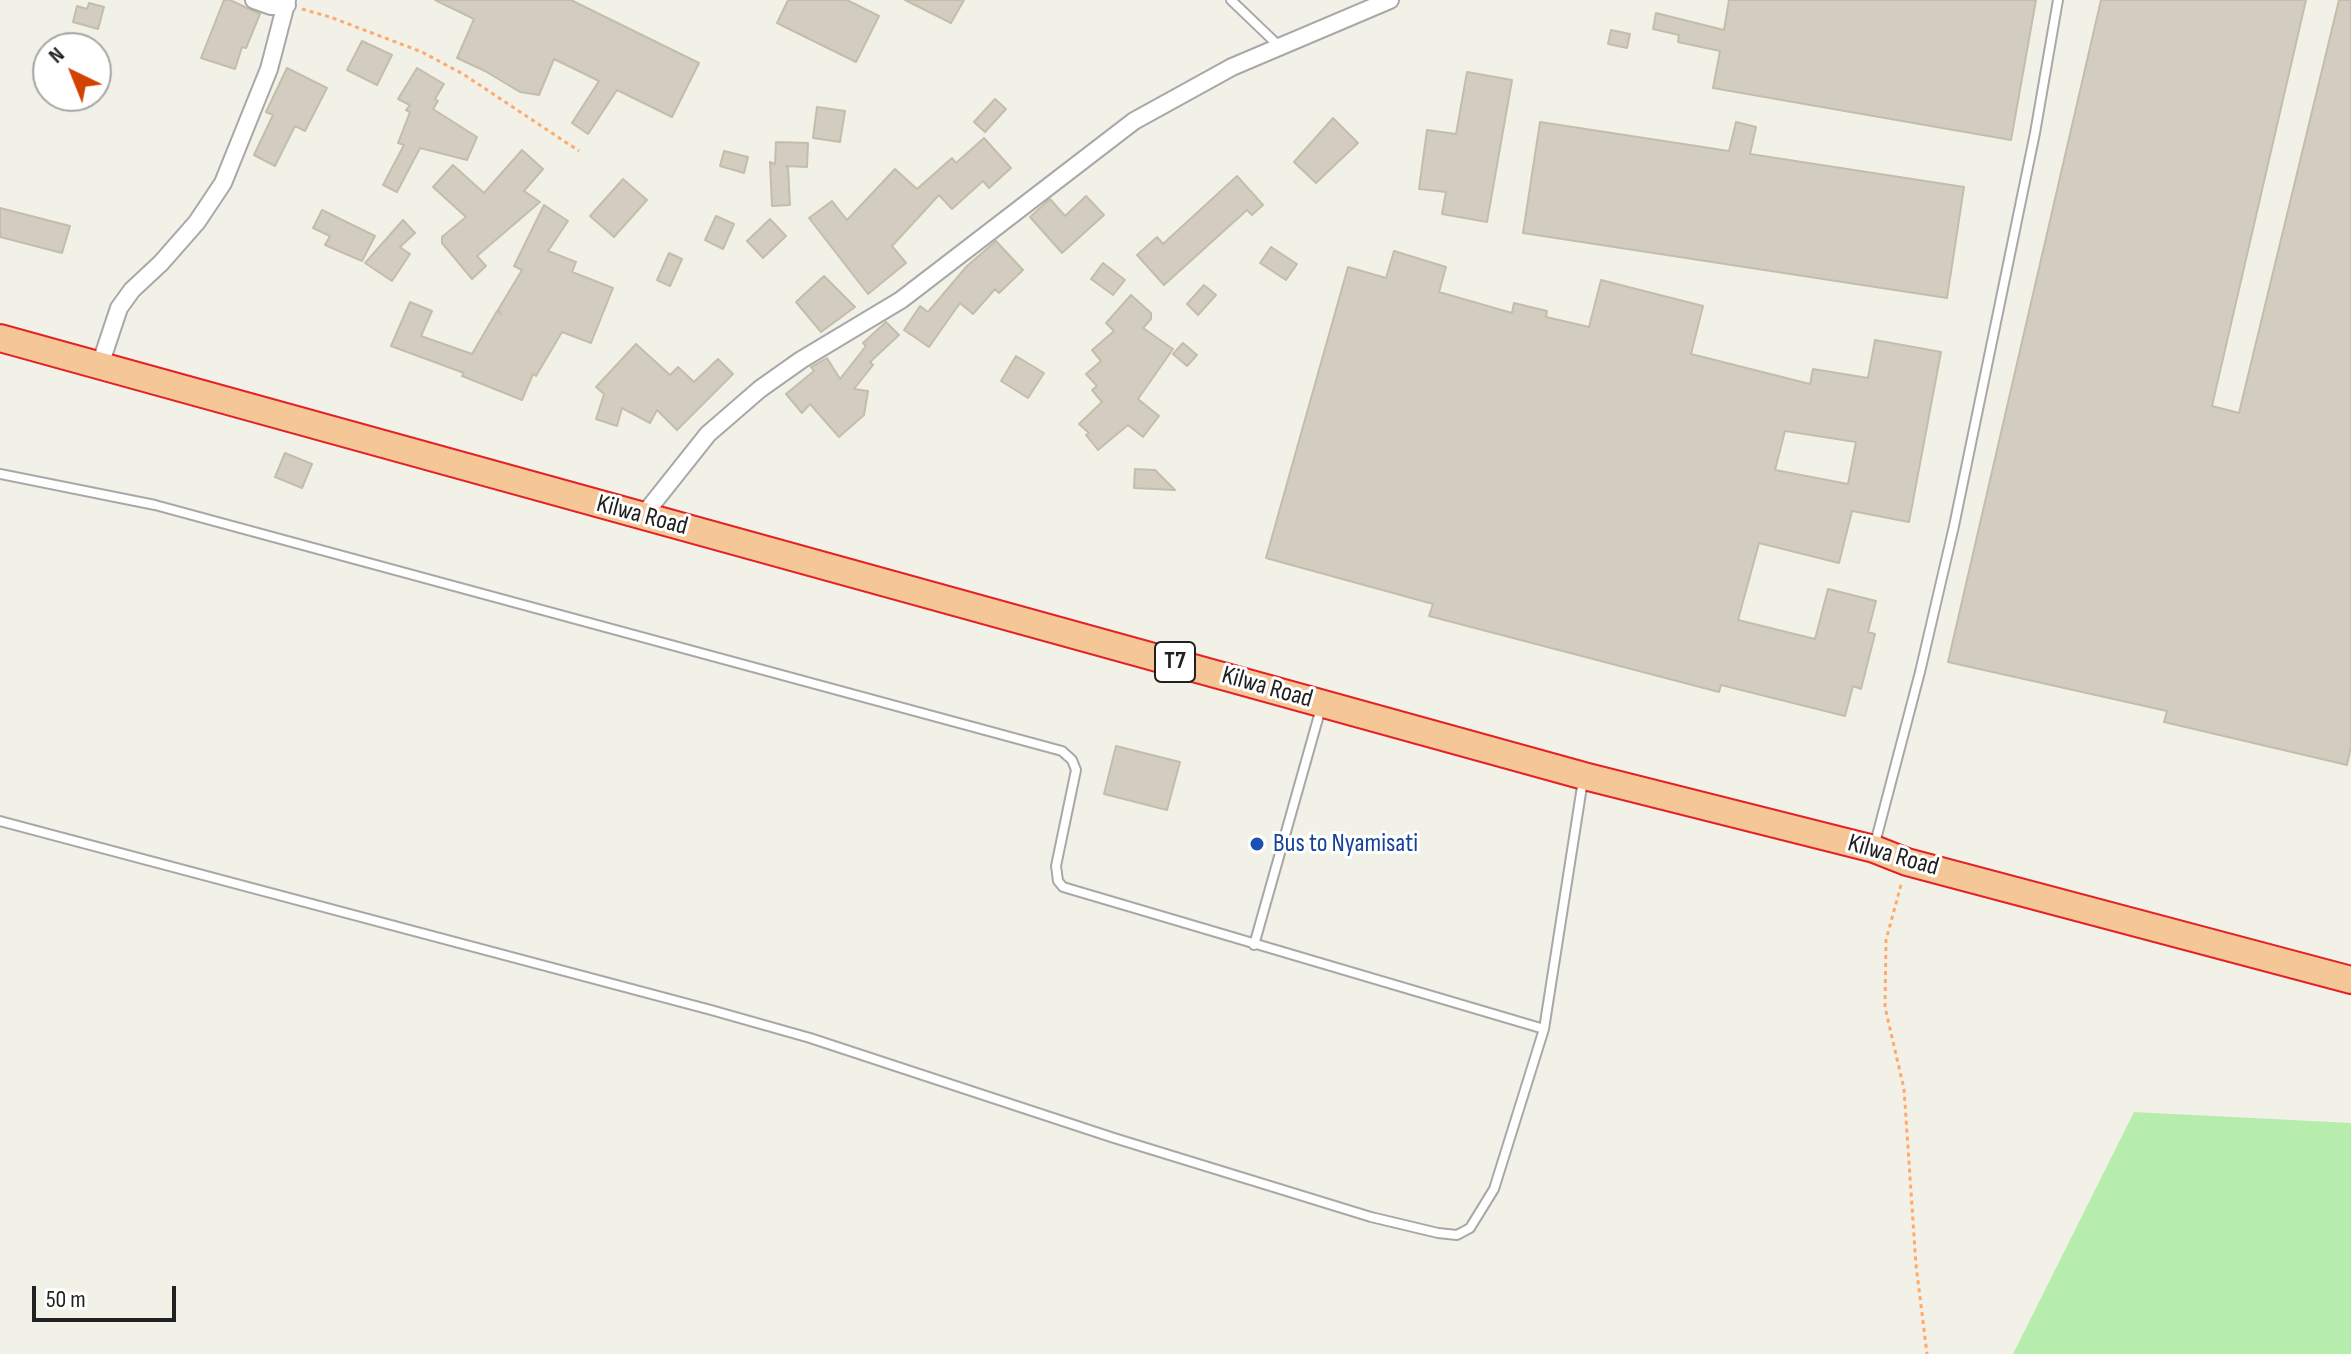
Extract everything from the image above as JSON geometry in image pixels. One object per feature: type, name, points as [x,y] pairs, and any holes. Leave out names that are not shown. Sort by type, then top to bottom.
[{"type":"highway","name":"Kilwa Road","points":[[0,338],[1584,776],[1874,849],[1907,862],[2351,980]]},
{"type":"street","points":[[100,365],[119,308],[132,290],[197,222],[223,183],[269,69],[287,3],[271,6],[254,0]]},
{"type":"street","points":[[642,517],[708,434],[760,389],[801,360],[901,300],[1134,121],[1232,67],[1390,0]]},
{"type":"lane","points":[[1231,0],[1280,47]]},
{"type":"lane","points":[[1874,849],[1954,526],[2032,147],[2058,0]]},
{"type":"lane","points":[[0,474],[155,505],[1062,751],[1072,760],[1076,770],[1056,866],[1058,881],[1063,887],[1544,1029]]},
{"type":"lane","points":[[1254,945],[1323,703]]},
{"type":"lane","points":[[0,821],[810,1038],[1114,1138],[1371,1217],[1457,1235],[1470,1228],[1494,1189],[1544,1029],[1584,776]]},
{"type":"path","points":[[287,3],[422,52],[463,74],[579,151]]},
{"type":"path","points":[[1907,862],[1886,940],[1885,1007],[1904,1089],[1916,1265],[1927,1354]]},
{"type":"green space","points":[[2134,1112],[2351,1123],[2351,1354],[2013,1354]]},
{"type":"building","points":[[224,0],[260,14],[246,48],[242,47],[235,69],[201,58]]},
{"type":"building","points":[[435,0],[571,0],[699,63],[672,117],[617,90],[588,134],[572,123],[599,81],[554,59],[539,95],[520,92],[457,58],[474,19]]},
{"type":"building","points":[[788,0],[847,0],[879,16],[856,62],[777,23]]},
{"type":"building","points":[[905,0],[964,0],[951,23]]},
{"type":"building","points":[[1729,0],[2036,0],[2011,140],[1713,88],[1720,51],[1678,42],[1679,35],[1653,29],[1656,13],[1724,30]]},
{"type":"building","points":[[2101,0],[2306,0],[2212,406],[2239,413],[2339,0],[2351,0],[2351,747],[2347,765],[2164,722],[2167,711],[1948,662]]},
{"type":"building","points":[[89,3],[104,7],[98,29],[73,22],[77,6],[87,9]]},
{"type":"building","points":[[1611,30],[1630,34],[1627,48],[1608,44]]},
{"type":"building","points":[[362,41],[392,55],[377,85],[347,70]]},
{"type":"building","points":[[287,68],[327,88],[305,131],[295,126],[275,166],[254,155],[273,115],[266,112]]},
{"type":"building","points":[[417,68],[444,84],[433,109],[477,137],[467,160],[420,148],[397,192],[383,185],[404,145],[398,143],[410,112],[406,110],[410,105],[398,99]]},
{"type":"building","points":[[1467,72],[1512,80],[1487,222],[1442,214],[1446,192],[1419,189],[1427,130],[1456,134]]},
{"type":"building","points":[[995,99],[1006,109],[985,132],[974,122]]},
{"type":"building","points":[[817,107],[845,111],[840,142],[813,138]]},
{"type":"building","points":[[1333,118],[1358,143],[1316,183],[1294,162]]},
{"type":"building","points":[[1540,122],[1729,151],[1736,122],[1756,127],[1750,154],[1964,187],[1947,298],[1523,233]]},
{"type":"building","points":[[984,138],[1011,168],[989,188],[983,181],[952,209],[939,195],[892,246],[906,263],[868,294],[809,218],[832,201],[847,220],[895,169],[917,189],[952,158],[956,163]]},
{"type":"building","points":[[776,142],[808,143],[807,167],[786,166],[790,205],[772,206],[770,162],[775,164]]},
{"type":"building","points":[[522,150],[543,169],[524,191],[540,202],[477,256],[486,266],[472,279],[442,243],[442,237],[466,217],[433,187],[453,165],[484,193]]},
{"type":"building","points":[[724,151],[748,157],[744,173],[720,166]]},
{"type":"building","points":[[1237,176],[1263,205],[1252,215],[1247,210],[1164,285],[1137,255],[1157,237],[1163,244]]},
{"type":"building","points":[[623,179],[647,200],[614,237],[590,216]]},
{"type":"building","points":[[1086,196],[1104,215],[1062,253],[1030,217],[1050,199],[1065,216]]},
{"type":"building","points":[[544,205],[568,221],[548,251],[576,262],[572,272],[613,288],[591,343],[562,332],[536,376],[533,374],[522,400],[462,376],[464,373],[391,346],[410,302],[432,311],[421,336],[472,354],[497,311],[501,314],[498,310],[522,270],[514,266]]},
{"type":"building","points":[[0,208],[70,226],[62,253],[0,237]]},
{"type":"building","points":[[322,210],[375,236],[362,261],[325,245],[330,236],[313,228]]},
{"type":"building","points":[[716,216],[734,224],[723,249],[705,240]]},
{"type":"building","points":[[770,219],[786,236],[763,258],[747,241]]},
{"type":"building","points":[[403,220],[415,233],[400,247],[410,254],[392,281],[365,263]]},
{"type":"building","points":[[996,241],[1023,270],[999,293],[995,289],[973,314],[960,303],[929,347],[904,330],[920,306],[928,312],[967,266]]},
{"type":"building","points":[[1271,247],[1297,264],[1286,280],[1260,263]]},
{"type":"building","points":[[1394,251],[1446,267],[1439,292],[1512,313],[1514,303],[1547,311],[1546,317],[1589,327],[1601,280],[1703,306],[1691,354],[1810,384],[1813,369],[1868,378],[1875,340],[1941,352],[1909,522],[1852,511],[1839,563],[1759,543],[1738,620],[1815,639],[1828,589],[1876,601],[1868,632],[1875,634],[1861,689],[1853,686],[1845,716],[1721,685],[1719,692],[1429,616],[1433,604],[1266,558],[1348,267],[1386,278]],"holes":[[[1785,431],[1856,442],[1848,484],[1775,470]]]},
{"type":"building","points":[[669,253],[682,259],[670,286],[657,280]]},
{"type":"building","points":[[1103,263],[1125,280],[1113,295],[1091,279]]},
{"type":"building","points":[[824,276],[855,307],[821,332],[796,302]]},
{"type":"building","points":[[1204,285],[1216,295],[1198,315],[1187,304]]},
{"type":"building","points":[[1131,295],[1151,313],[1151,319],[1143,328],[1173,349],[1138,399],[1159,416],[1143,437],[1128,425],[1098,450],[1086,435],[1089,433],[1079,424],[1102,402],[1092,390],[1097,386],[1086,374],[1101,361],[1092,350],[1114,331],[1106,323]]},
{"type":"building","points":[[886,322],[899,335],[870,362],[873,365],[854,389],[868,391],[864,415],[839,437],[810,404],[802,413],[786,394],[814,371],[811,367],[827,358],[840,379],[866,346],[863,343]]},
{"type":"building","points":[[1183,343],[1197,355],[1187,366],[1173,354]]},
{"type":"building","points":[[636,344],[670,375],[678,367],[694,382],[718,359],[733,374],[677,430],[657,410],[650,423],[622,408],[617,426],[596,419],[604,394],[596,387]]},
{"type":"building","points":[[1016,356],[1044,373],[1028,398],[1001,381]]},
{"type":"building","points":[[285,453],[312,464],[302,488],[275,477]]},
{"type":"building","points":[[1135,469],[1155,470],[1175,490],[1134,488]]},
{"type":"building","points":[[1116,746],[1180,762],[1167,810],[1104,794]]},
{"type":"place","name":"Bus to Nyamisati","points":[[1257,844]]}]
